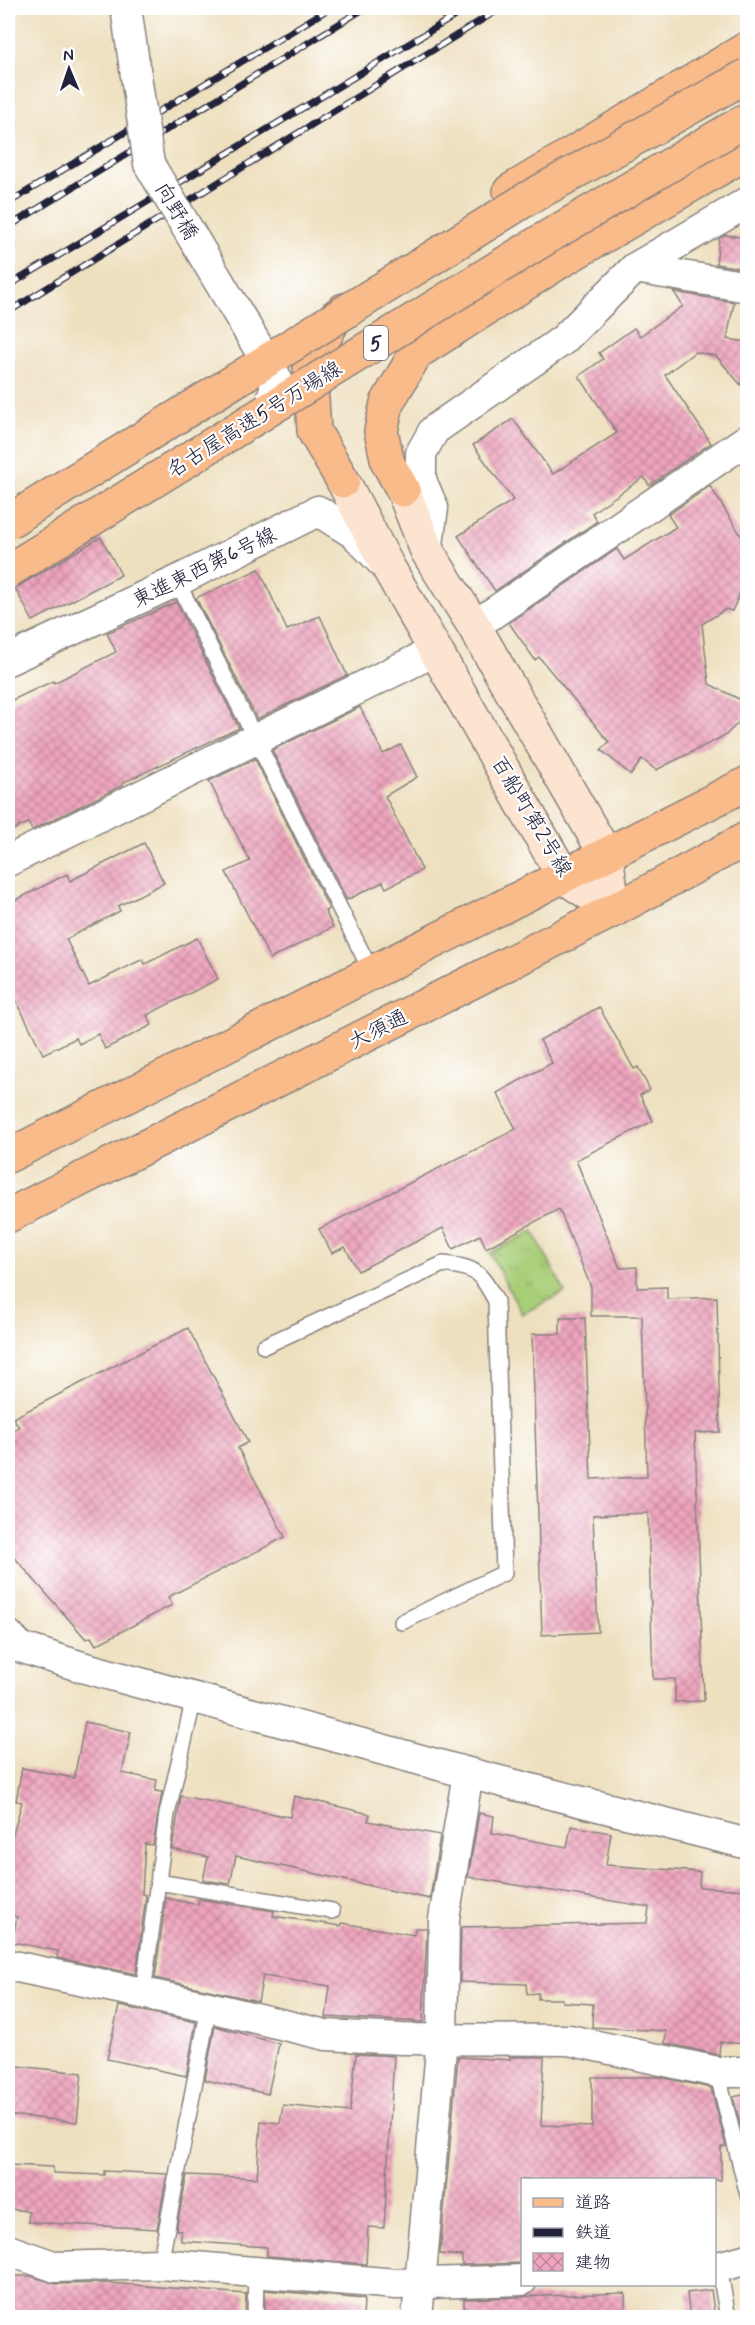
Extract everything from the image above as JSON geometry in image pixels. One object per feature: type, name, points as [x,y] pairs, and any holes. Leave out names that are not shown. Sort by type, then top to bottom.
[{"type":"main road","points":[[343,481],[314,431],[310,366],[335,316],[384,279],[517,187],[747,48]]},
{"type":"main road","name":"名古屋高速5号万場線","points":[[8,522],[525,200],[747,75]]},
{"type":"main road","name":"名古屋高速5号万場線","points":[[8,571],[546,238],[747,119]]},
{"type":"main road","points":[[404,490],[388,463],[381,431],[387,403],[416,352],[559,262],[747,152]]},
{"type":"main road","points":[[10,1150],[564,877],[742,781]]},
{"type":"main road","name":"大須通","points":[[8,1216],[614,910],[747,838]]},
{"type":"street","name":"向野橋","points":[[126,8],[149,164],[277,379],[273,396]]},
{"type":"street","points":[[427,551],[433,508],[421,480],[421,453],[434,430],[563,340],[635,268],[747,202]]},
{"type":"street","points":[[635,268],[747,287]]},
{"type":"street","points":[[8,560],[273,396]]},
{"type":"street","points":[[474,626],[747,439]]},
{"type":"street","name":"百船町第2号線","points":[[343,481],[388,567],[564,877],[614,910]]},
{"type":"street","name":"百船町第2号線","points":[[404,490],[427,551],[474,626],[606,855],[614,910]]},
{"type":"street","name":"東進東西第6号線","points":[[8,660],[318,511],[355,534],[388,567]]},
{"type":"street","points":[[8,861],[435,651]]},
{"type":"street","points":[[8,1635],[20,1647],[82,1667],[468,1773],[747,1845]]},
{"type":"street","points":[[417,2318],[442,2038],[444,1919],[468,1773]]},
{"type":"street","points":[[8,1965],[209,2007],[327,2035],[402,2039],[569,2040],[717,2072],[747,2072]]},
{"type":"street","points":[[8,2250],[56,2267],[160,2264],[420,2284],[521,2280]]},
{"type":"street","points":[[717,2267],[747,2259]]},
{"type":"lane","points":[[177,580],[372,973]]},
{"type":"lane","points":[[264,1346],[443,1264],[468,1267],[484,1280],[496,1301],[504,1573],[402,1622]]},
{"type":"lane","points":[[143,1993],[167,1814],[194,1698]]},
{"type":"lane","points":[[158,1882],[332,1911]]},
{"type":"lane","points":[[160,2264],[209,2007]]},
{"type":"lane","points":[[717,2072],[747,2195]]},
{"type":"lane","points":[[717,2267],[728,2318]]},
{"type":"lane","points":[[255,2318],[256,2272]]},
{"type":"green space","points":[[533,1231],[565,1292],[522,1314],[490,1253]]},
{"type":"building","points":[[725,235],[747,238],[747,269],[716,264],[719,239]]},
{"type":"building","points":[[674,292],[734,302],[727,339],[747,342],[741,385],[716,356],[695,352],[665,375],[711,443],[649,485],[644,477],[600,507],[592,513],[597,521],[495,591],[458,536],[513,500],[473,445],[513,419],[553,474],[617,433],[579,376],[603,359],[599,353],[634,328],[640,336],[683,306]]},
{"type":"building","points":[[710,486],[747,545],[747,577],[732,611],[726,609],[702,624],[709,684],[747,703],[747,714],[726,735],[656,770],[642,759],[631,775],[601,750],[609,742],[539,657],[535,660],[509,623],[617,549],[624,560],[676,527],[668,515]]},
{"type":"building","points":[[101,537],[121,575],[33,621],[15,588]]},
{"type":"building","points":[[259,569],[287,630],[320,616],[347,675],[257,719],[196,598]]},
{"type":"building","points":[[176,602],[239,728],[122,783],[123,785],[32,830],[28,823],[8,832],[8,702],[53,681],[54,683],[116,652],[107,633]]},
{"type":"building","points":[[360,707],[383,754],[401,745],[417,777],[385,796],[422,870],[386,888],[383,882],[347,900],[272,750]]},
{"type":"building","points":[[255,759],[329,909],[325,911],[333,927],[270,959],[226,872],[250,861],[209,781]]},
{"type":"building","points":[[144,843],[164,883],[118,906],[120,911],[66,939],[89,986],[143,959],[145,964],[197,938],[218,979],[147,1015],[152,1025],[105,1049],[98,1034],[79,1044],[76,1038],[43,1054],[8,984],[8,904],[67,874],[70,881]]},
{"type":"building","points":[[599,1007],[634,1069],[638,1067],[650,1090],[640,1095],[653,1121],[576,1160],[620,1268],[637,1267],[637,1288],[667,1287],[667,1299],[717,1297],[720,1432],[695,1433],[704,1701],[675,1702],[675,1679],[653,1679],[648,1513],[593,1515],[598,1632],[542,1635],[532,1334],[560,1334],[560,1318],[585,1318],[591,1479],[647,1477],[642,1316],[591,1316],[591,1287],[559,1209],[486,1248],[480,1235],[453,1249],[443,1228],[358,1271],[345,1247],[332,1253],[319,1229],[516,1129],[497,1093],[552,1063],[540,1040]]},
{"type":"building","points":[[188,1328],[248,1442],[238,1448],[285,1537],[168,1597],[172,1605],[96,1645],[91,1637],[86,1639],[8,1550],[8,1433],[19,1427],[13,1418]]},
{"type":"building","points":[[85,1722],[131,1732],[122,1773],[157,1780],[155,1791],[162,1792],[153,1845],[145,1844],[142,1894],[146,1895],[136,1974],[57,1958],[58,1951],[12,1942],[17,1917],[8,1914],[8,1852],[22,1802],[16,1801],[22,1768],[74,1778]]},
{"type":"building","points":[[181,1796],[290,1817],[294,1796],[370,1814],[368,1821],[440,1835],[430,1899],[236,1856],[230,1884],[203,1880],[208,1857],[172,1849]]},
{"type":"building","points":[[479,1813],[494,1816],[492,1833],[567,1847],[571,1826],[611,1833],[606,1865],[700,1872],[699,1887],[747,1890],[747,2044],[720,2042],[719,2055],[665,2043],[666,2031],[592,2027],[593,2004],[562,2002],[562,1999],[538,1999],[538,1993],[527,1994],[526,1984],[460,1982],[461,1927],[647,1923],[649,1907],[468,1877]]},
{"type":"building","points":[[166,1898],[198,1905],[199,1899],[274,1911],[273,1916],[341,1926],[342,1923],[414,1935],[415,1928],[427,1928],[423,2022],[326,2017],[330,1986],[263,1976],[258,2001],[155,1978]]},
{"type":"building","points":[[119,2006],[196,2022],[186,2076],[107,2059]]},
{"type":"building","points":[[215,2026],[279,2044],[268,2094],[205,2080]]},
{"type":"building","points":[[356,2054],[394,2056],[384,2228],[368,2227],[366,2264],[267,2256],[267,2247],[181,2241],[181,2230],[176,2230],[187,2175],[257,2178],[261,2121],[280,2123],[283,2105],[350,2112]]},
{"type":"building","points":[[458,2057],[510,2060],[510,2057],[544,2057],[541,2125],[592,2127],[592,2077],[660,2077],[711,2088],[726,2146],[721,2147],[721,2180],[716,2180],[716,2178],[521,2178],[521,2263],[462,2265],[462,2256],[440,2254]]},
{"type":"building","points":[[8,2065],[82,2073],[77,2122],[8,2115]]},
{"type":"building","points":[[747,2094],[747,2141],[745,2142],[733,2097]]},
{"type":"building","points":[[8,2165],[53,2167],[53,2173],[104,2175],[104,2171],[167,2174],[157,2229],[28,2222],[29,2211],[8,2209]]},
{"type":"building","points":[[8,2276],[31,2276],[56,2284],[109,2283],[246,2294],[245,2318],[8,2318]]},
{"type":"building","points":[[265,2290],[364,2299],[363,2318],[265,2318]]},
{"type":"building","points":[[711,2290],[715,2318],[690,2318],[687,2293]]},
{"type":"building","points":[[625,2293],[625,2318],[464,2318],[464,2299]]},
{"type":"railway","points":[[8,203],[330,8]]},
{"type":"railway","points":[[8,227],[365,8]]},
{"type":"railway","points":[[8,286],[468,8]]},
{"type":"railway","points":[[8,312],[501,8]]}]
